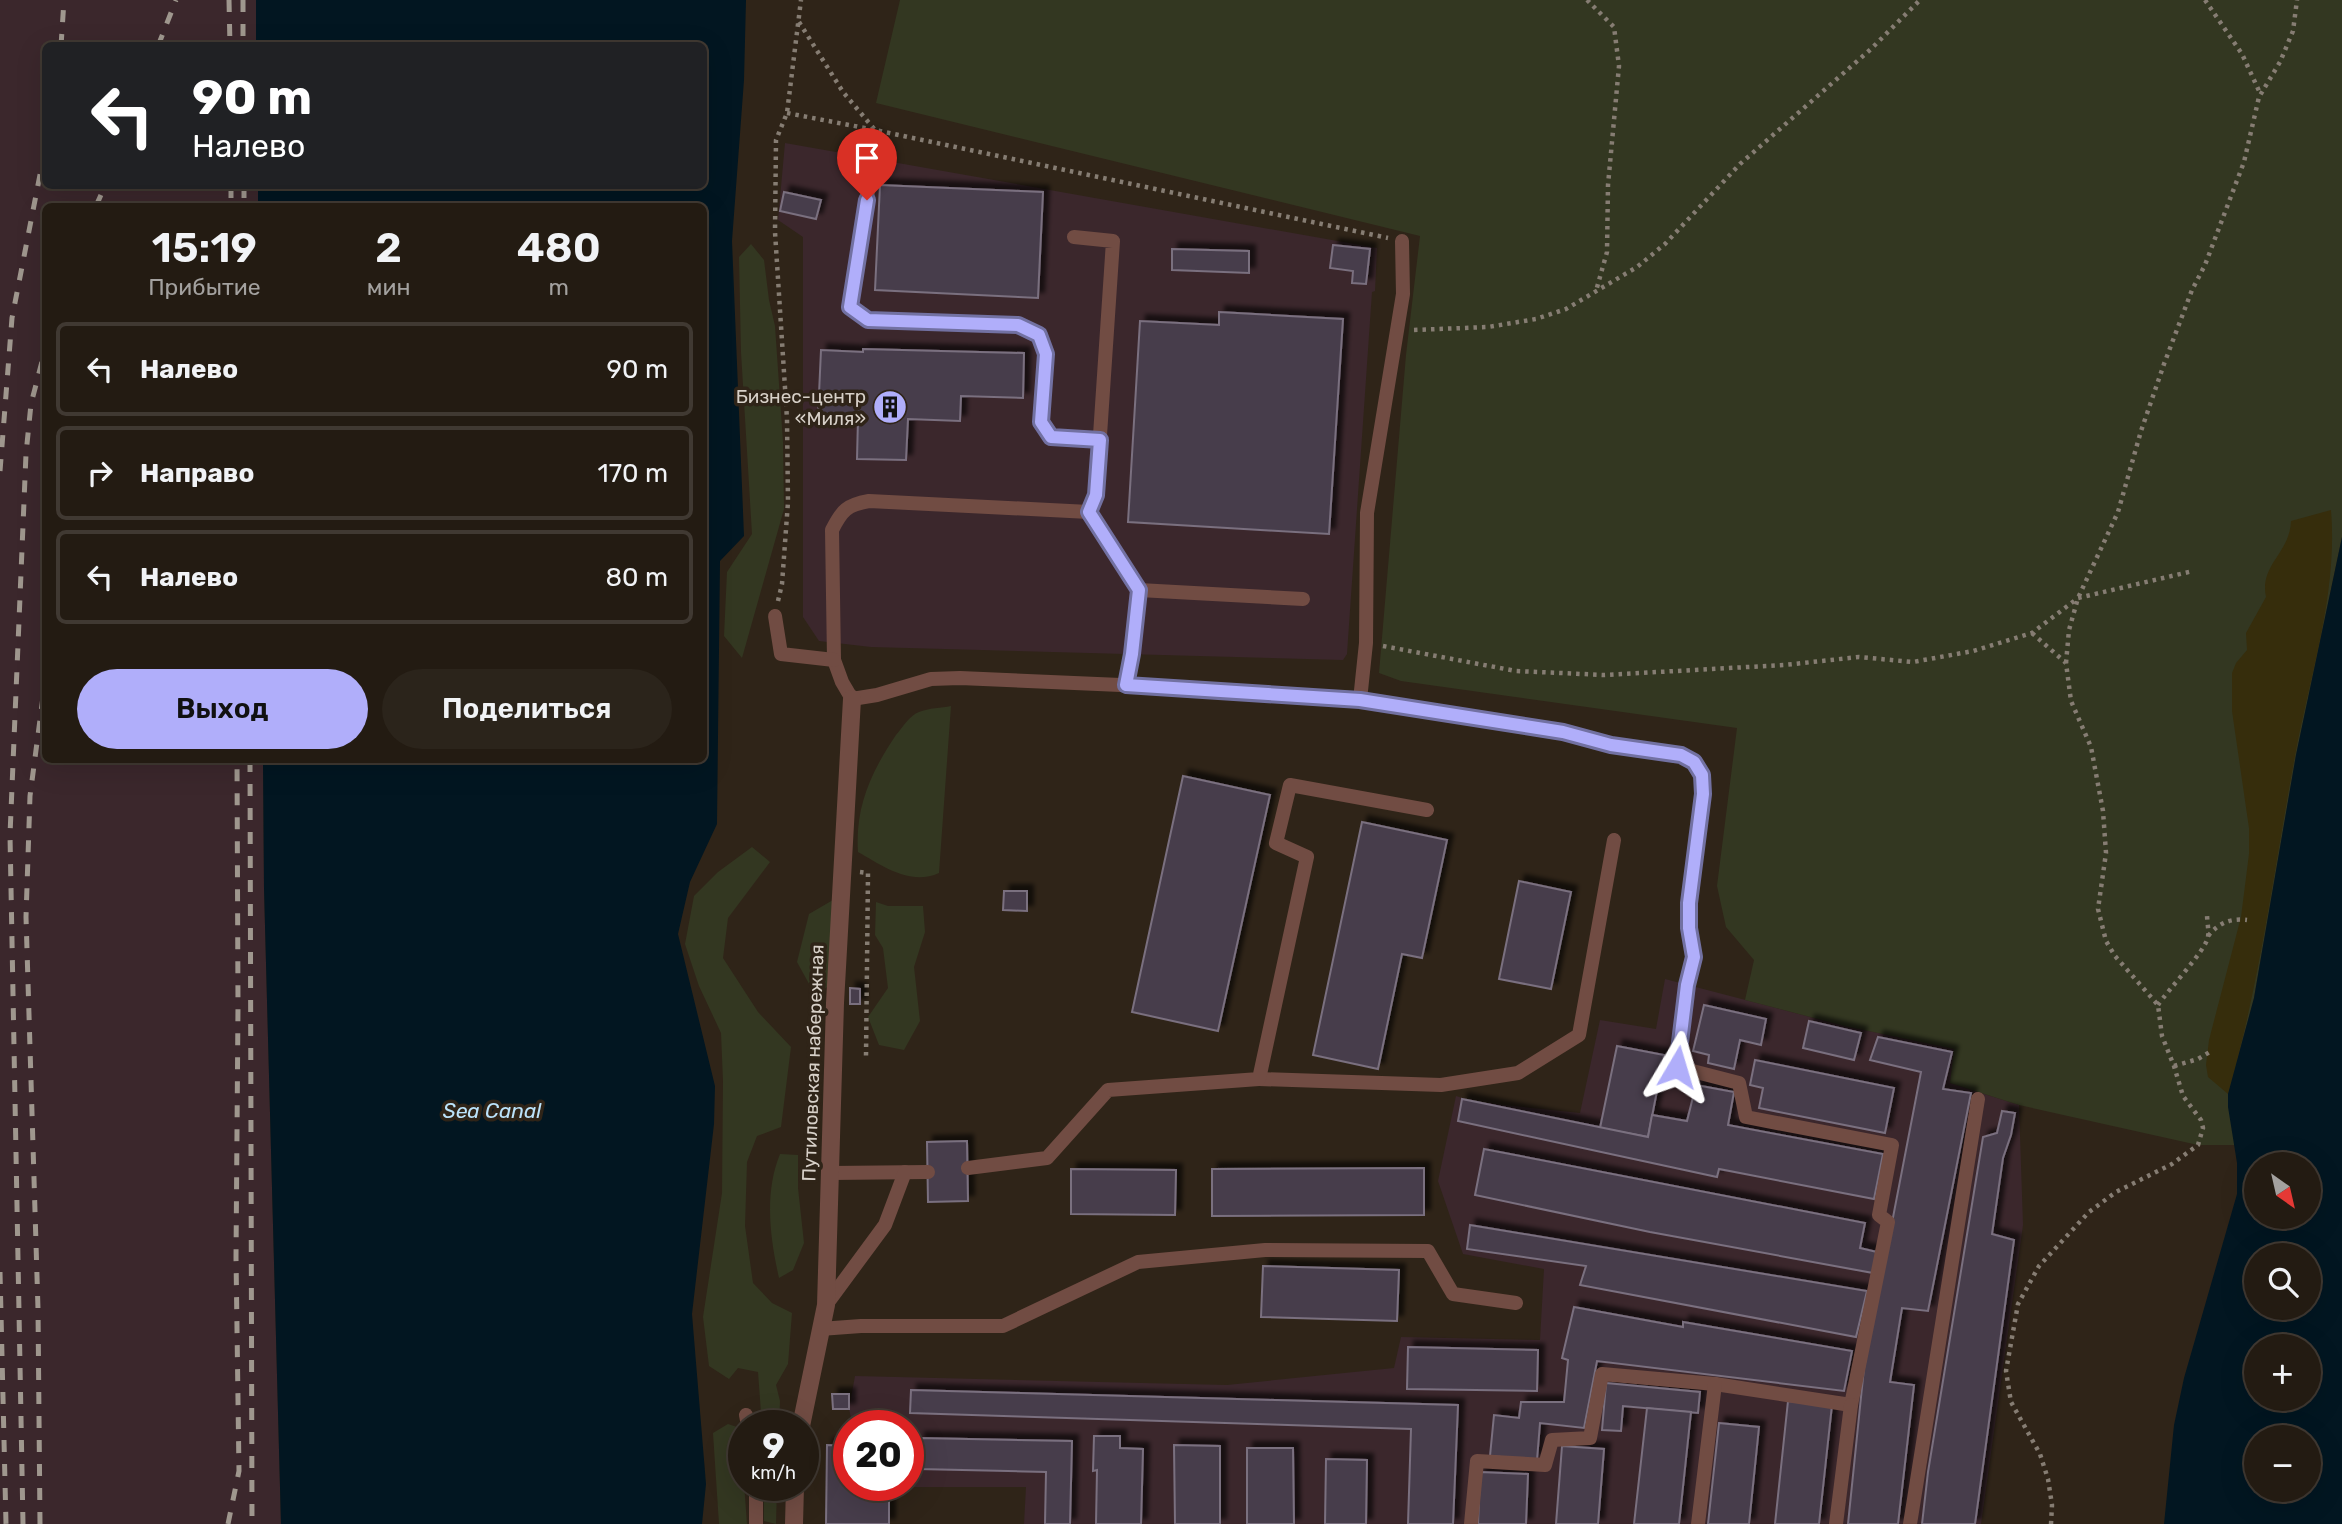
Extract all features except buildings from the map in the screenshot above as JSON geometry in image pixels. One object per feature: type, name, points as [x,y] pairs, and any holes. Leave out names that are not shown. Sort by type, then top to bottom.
[{"type":"street","name":"Путиловская набережная","points":[[804,1410],[826,1305],[835,1003],[852,699]]},
{"type":"street","points":[[794,1524],[795,1501]]},
{"type":"lane","points":[[871,173],[850,307],[868,320],[1018,325],[1039,335],[1046,354],[1041,422],[1051,437],[1100,440]]},
{"type":"lane","points":[[1074,237],[1113,241],[1096,495],[1089,512]]},
{"type":"lane","points":[[1360,700],[1366,643],[1367,513],[1403,294],[1402,240]]},
{"type":"lane","points":[[1089,512],[869,501],[851,504],[840,515],[832,530],[834,660],[852,699],[877,695],[931,679],[950,678],[1126,685],[1360,700],[1563,732],[1611,745],[1681,755],[1694,762],[1702,775],[1703,794],[1689,903],[1689,928],[1694,957],[1687,985],[1677,1067],[1739,1083],[1746,1116],[1892,1145],[1879,1214],[1888,1223],[1851,1405],[1836,1524]]},
{"type":"lane","points":[[1089,512],[1139,590],[1126,685]]},
{"type":"lane","points":[[1139,590],[1303,599]]},
{"type":"lane","points":[[775,616],[781,654],[834,660]]},
{"type":"lane","points":[[1259,1079],[1307,857],[1276,843],[1290,785],[1427,810]]},
{"type":"lane","points":[[968,1168],[1047,1158],[1108,1090],[1259,1079],[1441,1085],[1518,1073],[1580,1035],[1614,839]]},
{"type":"lane","points":[[1910,1524],[1978,1099]]},
{"type":"lane","points":[[826,1305],[885,1225],[905,1172]]},
{"type":"lane","points":[[831,1173],[928,1172]]},
{"type":"lane","points":[[820,1329],[861,1326],[1003,1326],[1138,1262],[1265,1250],[1428,1251],[1452,1294],[1516,1303]]},
{"type":"lane","points":[[1471,1524],[1477,1461],[1545,1465],[1552,1440],[1590,1438],[1602,1374],[1715,1384],[1851,1405]]},
{"type":"lane","points":[[1698,1524],[1715,1384]]},
{"type":"lane","points":[[756,1501],[756,1524]]},
{"type":"path","points":[[775,616],[782,584],[788,502],[787,419],[775,232],[776,140],[787,113],[801,0]]},
{"type":"path","points":[[1587,0],[1614,27],[1619,66],[1608,185],[1606,252],[1595,292]]},
{"type":"path","points":[[1396,331],[1488,327],[1536,319],[1566,309],[1637,267],[1665,244],[1740,164],[1871,49],[1920,0]]},
{"type":"path","points":[[2205,0],[2242,54],[2260,94]]},
{"type":"path","points":[[2051,1524],[2052,1505],[2048,1479],[2040,1454],[2011,1402],[2006,1371],[2018,1304],[2039,1266],[2089,1212],[2116,1192],[2172,1164],[2197,1145],[2203,1135],[2202,1120],[2183,1096],[2162,1036],[2158,1005],[2115,956],[2102,928],[2098,909],[2106,853],[2100,785],[2091,747],[2071,701],[2066,663],[2069,630],[2078,598],[2118,512],[2161,375],[2244,162],[2260,94],[2280,62],[2293,30],[2297,0]]},
{"type":"path","points":[[799,22],[843,92],[875,130]]},
{"type":"path","points":[[787,113],[1402,240]]},
{"type":"path","points":[[1366,643],[1516,671],[1604,675],[1784,665],[1859,657],[1913,662],[1973,650],[2032,633],[2078,598],[2193,571]]},
{"type":"path","points":[[2032,633],[2066,663]]},
{"type":"path","points":[[842,869],[869,873],[866,1056]]},
{"type":"path","points":[[2207,914],[2208,937]]},
{"type":"path","points":[[2158,1005],[2172,984],[2203,949],[2208,937],[2218,925],[2236,919],[2247,920]]},
{"type":"path","points":[[2174,1066],[2198,1059],[2213,1050]]},
{"type":"shaded area","points":[[0,0],[256,0],[256,42],[42,42],[42,189],[258,189],[258,203],[42,203],[42,763],[263,763],[281,1524],[0,1524]]},
{"type":"shaded area","points":[[785,143],[1377,248],[1347,654],[1343,660],[871,647],[819,641],[803,617],[803,237],[778,220]]},
{"type":"shaded area","points":[[1665,979],[1845,1026],[1955,1049],[1950,1083],[2019,1105],[2023,1225],[1981,1524],[1024,1524],[1026,1487],[924,1487],[924,1410],[849,1410],[855,1376],[1227,1385],[1394,1368],[1401,1337],[1540,1340],[1544,1269],[1463,1254],[1438,1181],[1456,1096],[1475,1102],[1580,1113],[1600,1020],[1656,1029]]},
{"type":"green space","points":[[900,0],[2342,0],[2342,537],[2296,755],[2254,998],[2228,1094],[2235,1145],[2198,1145],[2019,1105],[1950,1083],[1954,1049],[1845,1026],[1745,1000],[1754,960],[1726,927],[1717,886],[1737,728],[1401,681],[1379,673],[1406,355],[1420,236],[876,103]]},
{"type":"green space","points":[[751,244],[764,260],[775,326],[783,442],[784,509],[742,658],[724,636],[727,572],[752,534],[741,352],[739,257]]},
{"type":"green space","points":[[951,706],[939,873],[907,876],[858,852],[862,805],[872,776],[906,722],[919,712]]},
{"type":"green space","points":[[752,847],[770,862],[728,918],[723,958],[758,1012],[791,1047],[781,1127],[757,1136],[747,1162],[745,1226],[753,1283],[772,1303],[792,1313],[788,1364],[776,1385],[780,1410],[761,1410],[758,1372],[738,1368],[729,1379],[709,1366],[703,1317],[722,1193],[721,1033],[699,986],[685,944],[694,896],[718,872]]},
{"type":"green space","points":[[833,900],[828,987],[813,991],[797,962],[809,914]]},
{"type":"green space","points":[[876,902],[888,906],[923,906],[925,932],[914,967],[920,1021],[904,1050],[879,1045],[868,1017],[888,988],[883,948],[875,935]]},
{"type":"green space","points":[[780,1154],[798,1155],[798,1188],[804,1243],[793,1270],[779,1278],[773,1247],[770,1200]]},
{"type":"green space","points":[[728,1424],[728,1501],[745,1501],[747,1524],[719,1524],[713,1433]]},
{"type":"green space","points":[[764,1501],[777,1501],[776,1524],[764,1521]]},
{"type":"sand","points":[[2331,510],[2332,541],[2327,603],[2295,756],[2258,968],[2228,1094],[2208,1077],[2206,1065],[2209,1040],[2241,917],[2249,854],[2249,828],[2232,711],[2232,673],[2236,663],[2247,650],[2246,633],[2266,597],[2267,576],[2286,542],[2291,521]]},
{"type":"water","name":"Sea Canal","points":[[256,0],[746,0],[744,80],[732,241],[744,536],[720,561],[717,824],[690,882],[678,934],[715,1086],[714,1124],[692,1314],[706,1484],[702,1524],[281,1524],[263,763],[707,763],[707,203],[258,203],[258,189],[707,189],[707,42],[256,42]]},
{"type":"water","points":[[2342,537],[2342,1524],[2164,1524],[2174,1425],[2184,1378],[2237,1194],[2237,1163],[2228,1094],[2254,998],[2296,755]]},
{"type":"railway","points":[[61,42],[64,0]]},
{"type":"railway","points":[[160,42],[176,0]]},
{"type":"railway","points":[[229,0],[230,42]]},
{"type":"railway","points":[[243,0],[243,42]]},
{"type":"railway","points":[[0,471],[12,318],[42,164]]},
{"type":"railway","points":[[97,203],[104,189]]},
{"type":"railway","points":[[231,189],[231,203]]},
{"type":"railway","points":[[244,189],[244,203]]},
{"type":"railway","points":[[23,1524],[10,835],[26,454],[31,404],[42,361]]},
{"type":"railway","points":[[40,1524],[38,1309],[26,917],[30,796],[42,704]]},
{"type":"railway","points":[[228,1524],[239,1471],[236,1257],[237,763]]},
{"type":"railway","points":[[250,763],[252,1524]]},
{"type":"railway","points":[[0,1272],[6,1524]]},
{"type":"place","name":"Бизнес-центр «Миля»","points":[[890,407]]},
{"type":"route","points":[[867,200],[850,307],[868,320],[1018,325],[1039,335],[1046,354],[1041,422],[1051,437],[1100,440],[1096,495],[1089,512],[1139,590],[1126,685],[1360,700],[1563,732],[1611,745],[1681,755],[1694,762],[1702,775],[1703,794],[1689,903],[1689,928],[1694,957],[1687,985],[1677,1067]]}]
